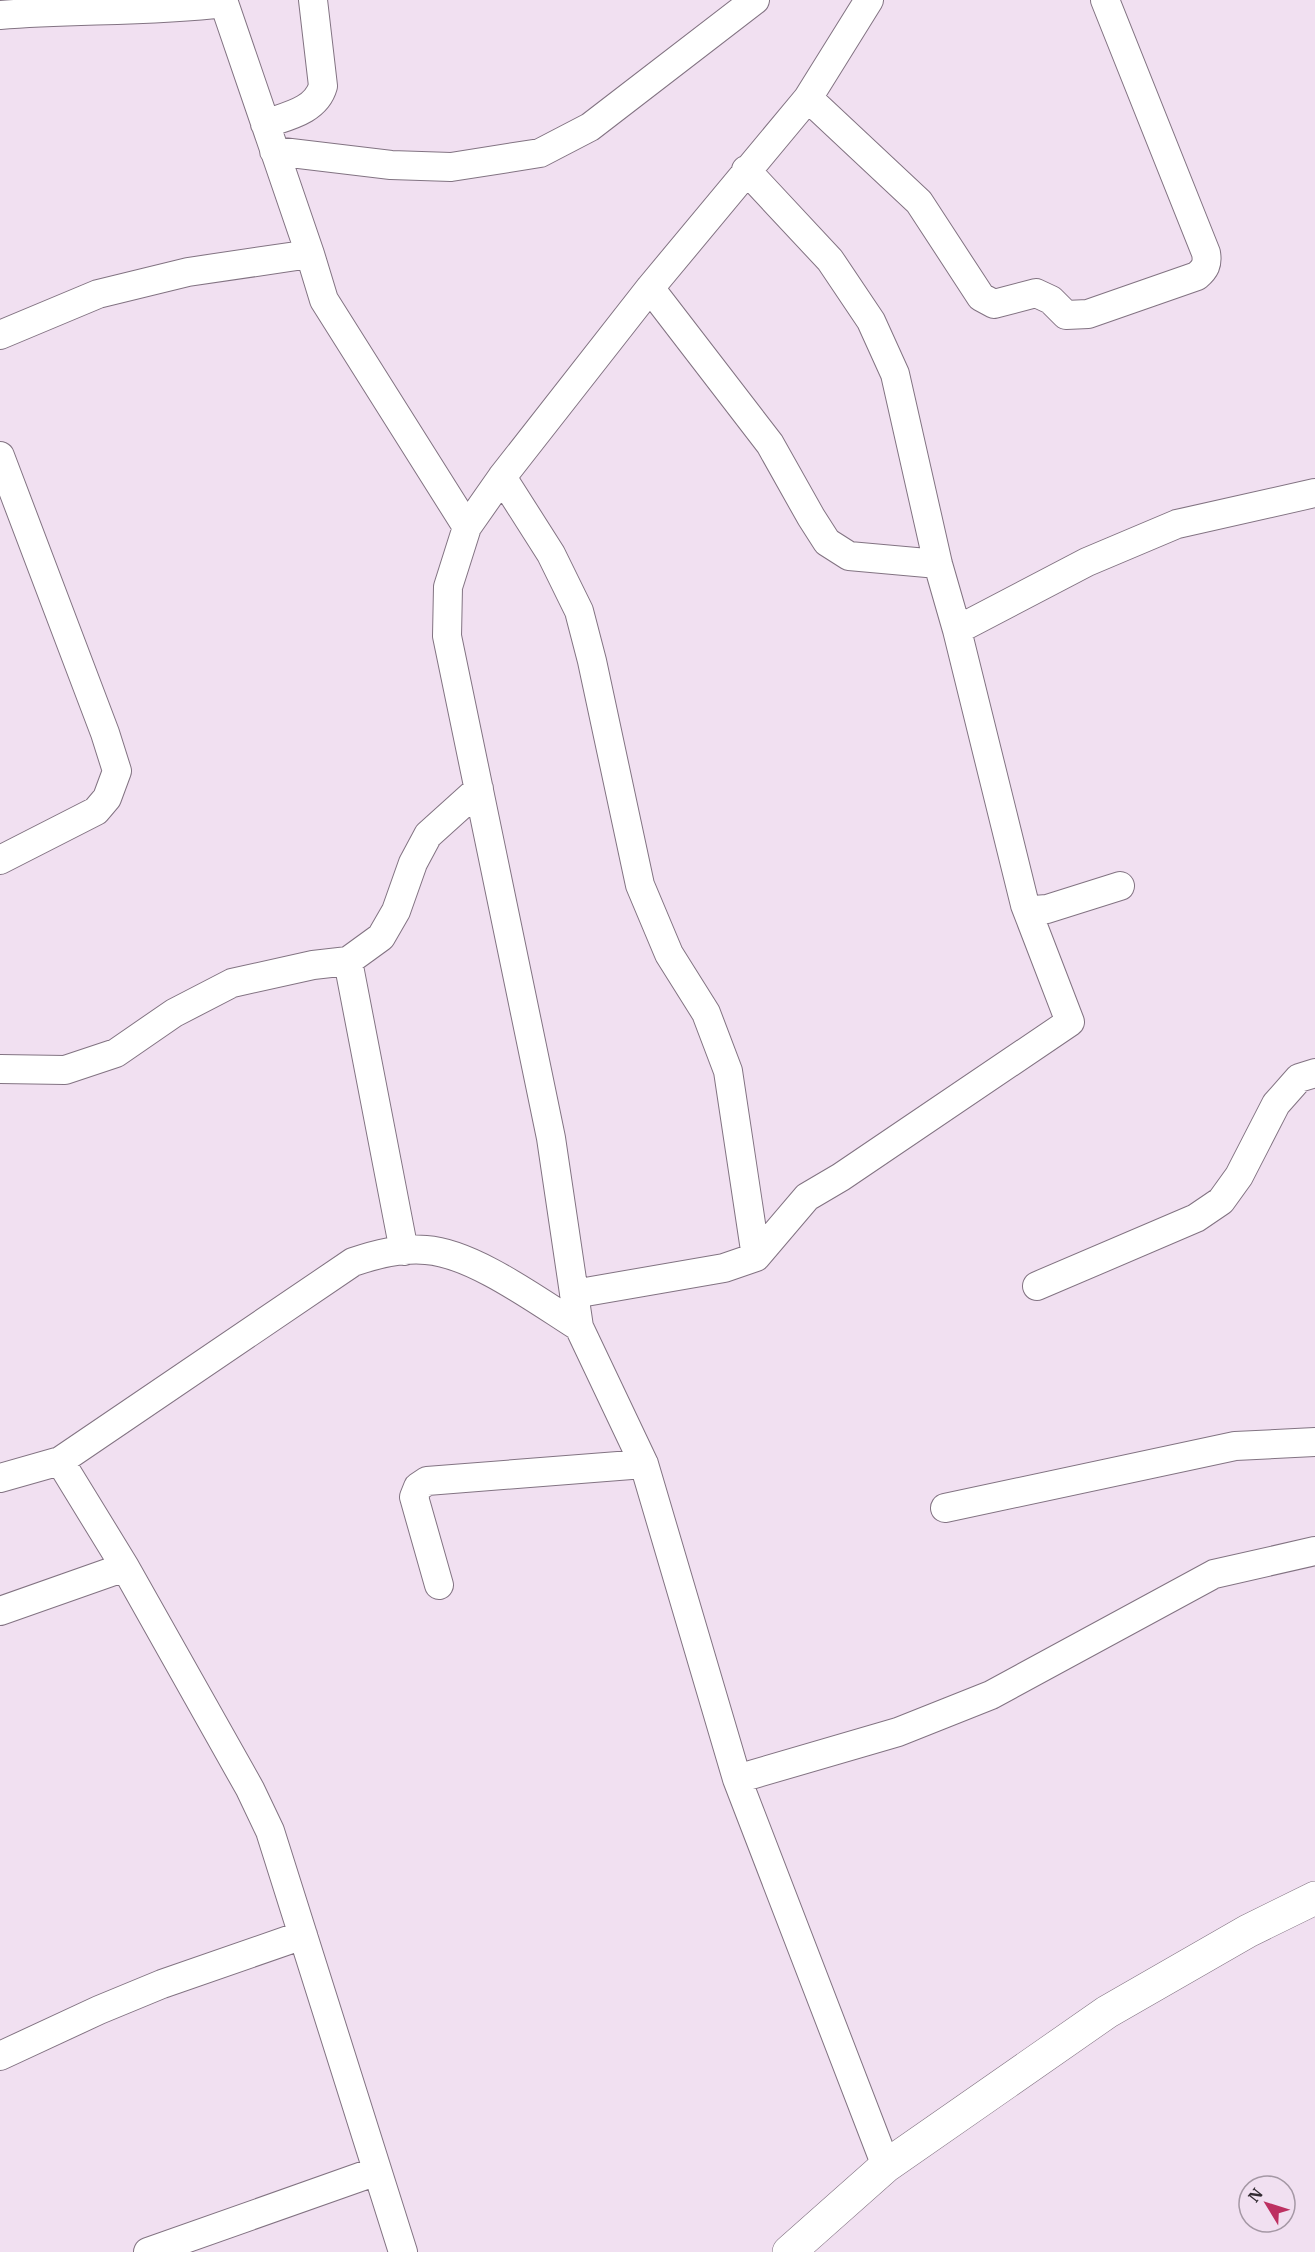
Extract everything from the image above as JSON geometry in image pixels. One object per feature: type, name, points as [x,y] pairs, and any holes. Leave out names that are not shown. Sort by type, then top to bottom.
[{"type":"street","points":[[265,124],[305,110],[320,96],[323,86],[313,0]]},
{"type":"street","points":[[274,151],[391,165],[451,167],[540,153],[591,127],[755,0]]},
{"type":"street","points":[[869,0],[808,98],[650,288],[502,477],[467,527],[448,587],[447,636],[551,1138],[579,1327],[644,1464],[736,1779],[886,2166]]},
{"type":"street","points":[[808,98],[919,202],[981,297],[994,304],[1036,294],[1051,300],[1066,315],[1088,314],[1197,276],[1204,270],[1208,261],[1105,0]]},
{"type":"street","points":[[0,15],[56,10],[181,8],[223,2],[324,300],[467,527]]},
{"type":"street","points":[[574,1294],[724,1268],[756,1257],[807,1197],[842,1177],[1070,1022],[1025,905],[957,630],[938,564],[895,374],[871,321],[830,260],[746,170]]},
{"type":"street","points":[[0,335],[98,294],[188,272],[310,254]]},
{"type":"street","points":[[650,288],[770,444],[811,517],[828,542],[849,556],[938,564]]},
{"type":"street","points":[[0,456],[105,733],[117,771],[107,798],[96,811],[0,860]]},
{"type":"street","points":[[502,477],[551,554],[579,611],[592,661],[640,885],[669,954],[706,1013],[728,1071],[756,1257]]},
{"type":"street","points":[[957,630],[1087,562],[1177,524],[1315,492]]},
{"type":"street","points":[[0,1069],[64,1070],[116,1053],[174,1013],[232,983],[313,965],[348,962],[381,936],[396,911],[412,863],[428,835],[479,789]]},
{"type":"street","points":[[1025,905],[1034,910],[1047,909],[1119,886]]},
{"type":"street","points":[[348,962],[404,1251]]},
{"type":"street","points":[[1037,1286],[1196,1218],[1221,1201],[1239,1176],[1276,1104],[1299,1078],[1315,1072]]},
{"type":"street","points":[[0,1478],[60,1461],[353,1262],[387,1252],[427,1250],[453,1256],[499,1277],[579,1327]]},
{"type":"street","points":[[945,1508],[1235,1446],[1315,1442]]},
{"type":"street","points":[[60,1461],[125,1567],[250,1789],[270,1831],[403,2252]]},
{"type":"street","points":[[439,1586],[414,1497],[418,1487],[427,1481],[644,1464]]},
{"type":"street","points":[[736,1779],[898,1732],[991,1695],[1214,1574],[1315,1551]]},
{"type":"street","points":[[0,1611],[125,1567]]},
{"type":"street","points":[[789,2252],[886,2166],[1107,2012],[1248,1931],[1315,1898]]},
{"type":"street","points":[[0,2056],[152,1988],[303,1935]]},
{"type":"street","points":[[148,2252],[377,2171]]}]
